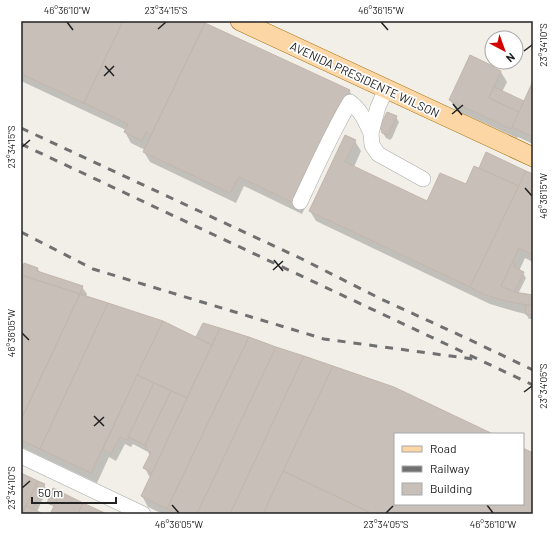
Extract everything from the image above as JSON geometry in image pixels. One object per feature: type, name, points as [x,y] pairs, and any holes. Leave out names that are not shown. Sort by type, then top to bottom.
[{"type":"main road","name":"AVENIDA PRESIDENTE WILSON","points":[[240,21],[533,157]]},
{"type":"street","points":[[371,133],[378,107],[386,89]]},
{"type":"street","points":[[300,202],[350,102],[362,113],[371,133],[372,145],[378,154],[423,179]]},
{"type":"street","points":[[21,456],[143,514]]},
{"type":"building","points":[[21,21],[123,21],[84,103],[21,74]]},
{"type":"building","points":[[123,21],[201,21],[205,23],[151,135],[146,132],[142,141],[124,132],[128,124],[84,103]]},
{"type":"building","points":[[205,23],[350,90],[296,204],[239,177],[230,193],[143,152]]},
{"type":"building","points":[[470,55],[484,62],[484,70],[501,71],[489,98],[519,112],[511,129],[449,100]]},
{"type":"building","points":[[533,81],[533,137],[512,127]]},
{"type":"building","points":[[494,87],[524,101],[519,112],[489,98]]},
{"type":"building","points":[[387,112],[397,116],[387,135],[382,133],[380,126]]},
{"type":"building","points":[[345,135],[356,140],[345,162],[427,201],[440,173],[466,184],[474,166],[519,186],[470,287],[309,211]]},
{"type":"building","points":[[486,152],[526,171],[519,186],[479,168]]},
{"type":"building","points":[[526,171],[533,174],[533,255],[519,248],[501,286],[514,292],[533,295],[533,306],[495,298],[470,287]]},
{"type":"building","points":[[24,263],[38,268],[37,271],[83,286],[80,294],[21,275],[21,265],[23,266]]},
{"type":"building","points":[[512,263],[516,264],[514,267],[524,272],[514,292],[501,286]]},
{"type":"building","points":[[21,275],[80,294],[21,420]]},
{"type":"building","points":[[80,294],[108,303],[40,449],[21,440],[21,420]]},
{"type":"building","points":[[108,303],[163,321],[91,473],[40,449]]},
{"type":"building","points":[[526,305],[533,306],[533,315],[525,314]]},
{"type":"building","points":[[163,321],[212,345],[187,398],[137,375]]},
{"type":"building","points":[[203,323],[220,328],[212,345],[196,337]]},
{"type":"building","points":[[220,328],[249,337],[167,509],[141,496]]},
{"type":"building","points":[[249,337],[276,347],[197,514],[178,514],[167,509]]},
{"type":"building","points":[[276,347],[304,356],[230,514],[197,514]]},
{"type":"building","points":[[304,356],[333,366],[263,514],[230,514]]},
{"type":"building","points":[[333,366],[394,387],[491,433],[394,433],[394,505],[524,505],[524,448],[533,453],[533,514],[373,514],[283,471]]},
{"type":"building","points":[[137,375],[154,383],[127,440],[120,437],[111,454],[103,449]]},
{"type":"building","points":[[154,383],[171,391],[145,445],[128,437]]},
{"type":"building","points":[[171,391],[187,398],[152,473],[143,468],[151,452],[145,449],[147,446],[145,445]]},
{"type":"building","points":[[283,471],[373,514],[263,514]]},
{"type":"building","points":[[21,473],[38,481],[22,514],[21,514]]},
{"type":"building","points":[[38,481],[45,484],[33,509],[26,506]]},
{"type":"building","points":[[53,488],[61,492],[54,506],[47,503]]},
{"type":"building","points":[[61,492],[83,503],[78,514],[50,514]]},
{"type":"building","points":[[83,503],[107,514],[78,514]]},
{"type":"building","points":[[26,506],[33,509],[43,514],[22,514]]},
{"type":"railway","points":[[21,128],[302,259],[381,299],[533,370]]},
{"type":"railway","points":[[21,144],[533,385]]},
{"type":"railway","points":[[21,232],[93,269],[324,339],[473,359]]}]
